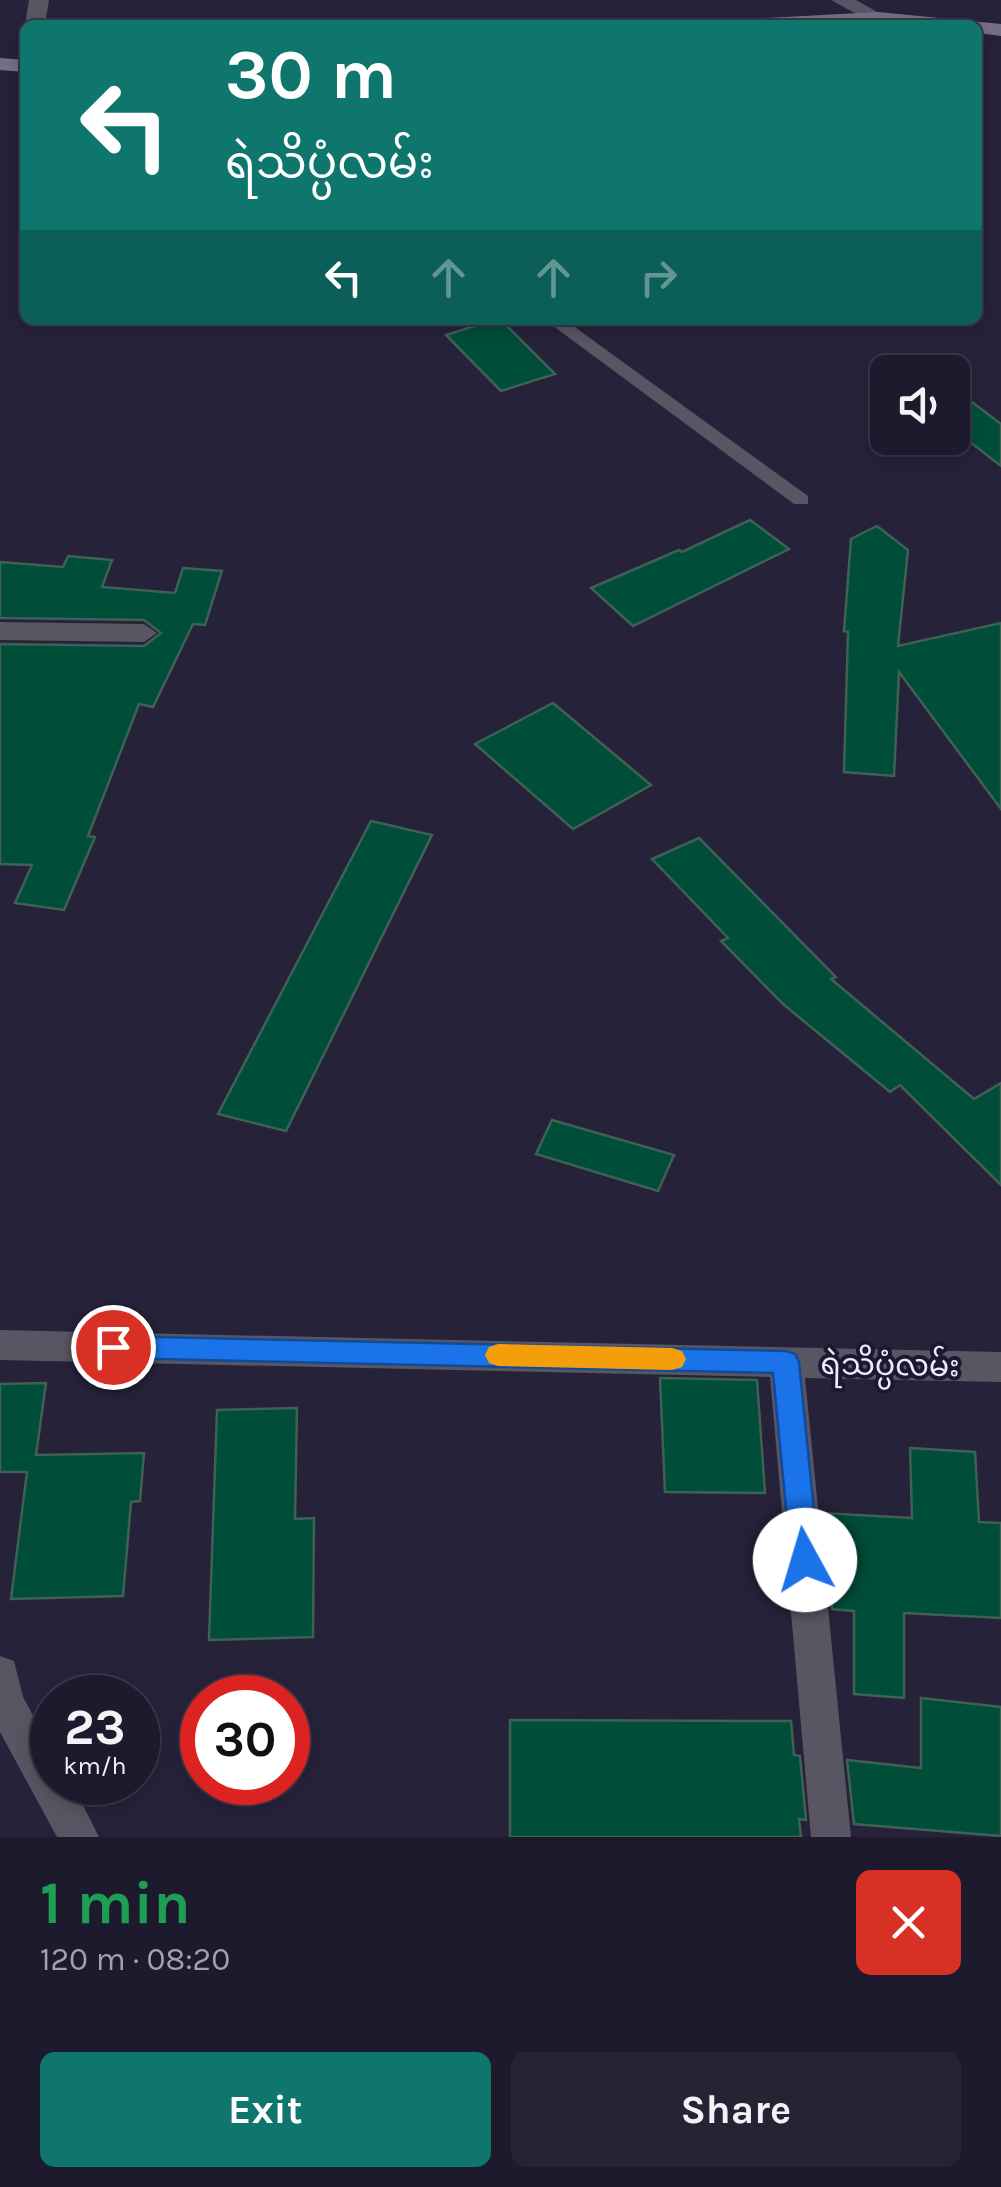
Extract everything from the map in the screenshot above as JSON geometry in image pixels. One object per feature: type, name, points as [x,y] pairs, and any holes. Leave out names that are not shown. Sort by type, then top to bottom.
[{"type":"main road","points":[[841,20],[945,10]]},
{"type":"street","points":[[841,0],[878,18]]},
{"type":"street","points":[[0,631],[144,633]]},
{"type":"street","name":"ရဲသိပ္ပံလမ်း","points":[[0,1345],[1001,1368]]},
{"type":"street","points":[[786,1362],[831,1837]]},
{"type":"street","points":[[2,1692],[79,1837]]},
{"type":"lane","points":[[561,325],[801,500]]},
{"type":"building","points":[[478,325],[506,325],[555,374],[501,391],[446,335]]},
{"type":"building","points":[[970,401],[1001,424],[1001,466],[970,442]]},
{"type":"building","points":[[750,520],[789,549],[633,626],[591,588],[682,552]]},
{"type":"building","points":[[877,526],[908,550],[898,646],[1001,623],[1001,809],[899,672],[894,776],[844,772],[848,632],[844,631],[851,539]]},
{"type":"building","points":[[68,556],[112,560],[102,587],[175,593],[183,568],[222,571],[205,625],[193,624],[153,707],[139,704],[88,836],[95,837],[64,910],[15,903],[32,865],[0,864],[0,644],[144,646],[161,633],[144,620],[0,618],[0,562],[63,567]]},
{"type":"building","points":[[553,703],[651,785],[573,829],[475,744]]},
{"type":"building","points":[[371,821],[432,835],[286,1131],[218,1114]]},
{"type":"building","points":[[699,838],[836,977],[831,979],[974,1099],[1001,1083],[1001,1185],[900,1085],[890,1092],[783,1004],[721,941],[728,938],[652,859]]},
{"type":"building","points":[[552,1120],[674,1155],[658,1191],[536,1154]]},
{"type":"building","points":[[660,1378],[757,1380],[765,1493],[665,1492]]},
{"type":"building","points":[[46,1383],[36,1455],[144,1453],[140,1501],[131,1502],[123,1596],[11,1599],[27,1472],[0,1472],[0,1384]]},
{"type":"building","points":[[297,1408],[295,1519],[314,1518],[313,1637],[209,1640],[217,1410]]},
{"type":"building","points":[[910,1448],[975,1452],[979,1522],[1001,1523],[1001,1618],[904,1613],[904,1698],[854,1694],[854,1611],[832,1609],[822,1513],[912,1518]]},
{"type":"building","points":[[921,1698],[1001,1707],[1001,1836],[854,1824],[847,1760],[921,1768]]},
{"type":"building","points":[[510,1720],[791,1721],[794,1755],[800,1756],[806,1820],[799,1819],[801,1837],[510,1837]]},
{"type":"slow traffic","points":[[498,1355],[672,1359]]},
{"type":"route","points":[[113,1347],[786,1362],[805,1560]]}]
